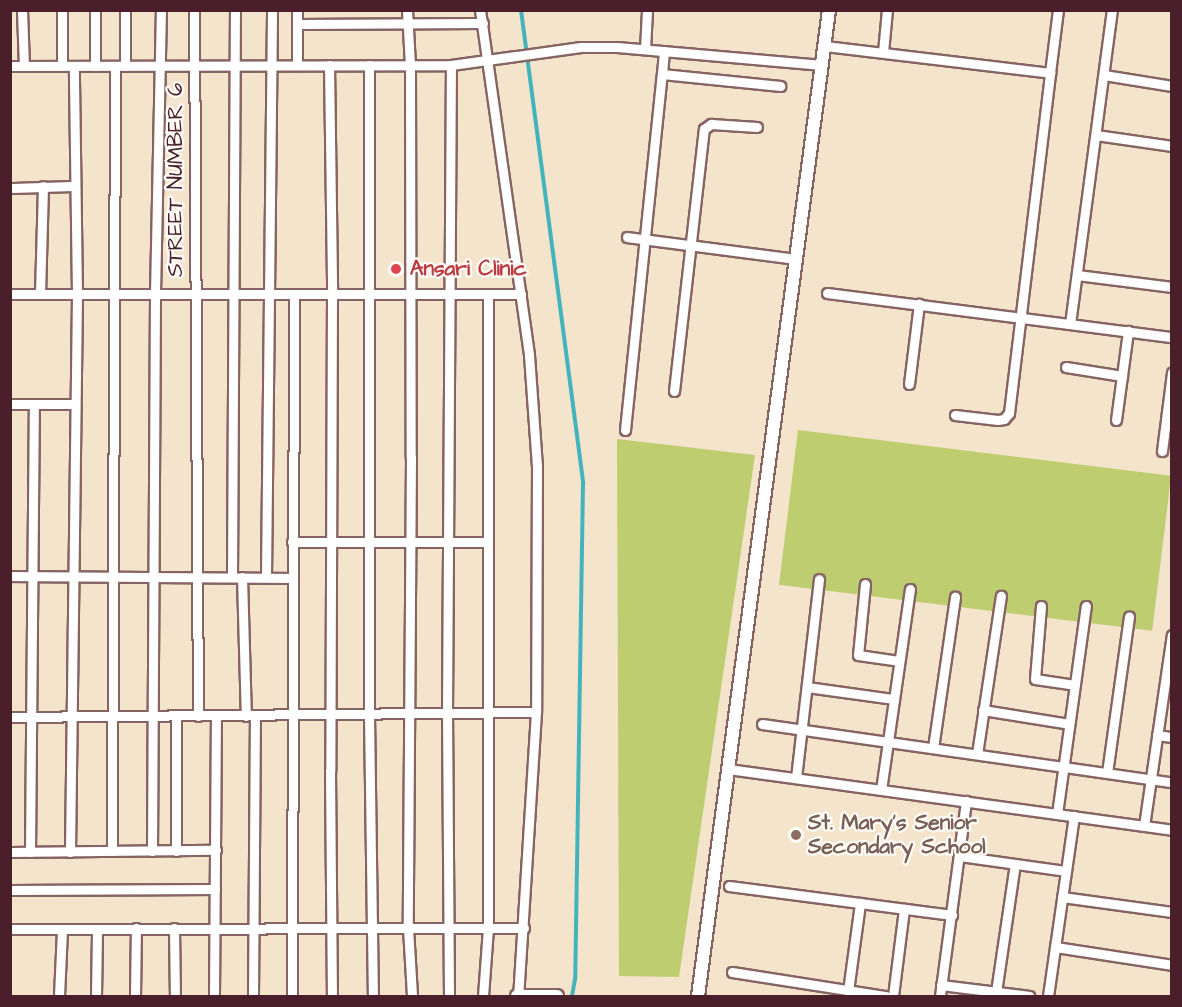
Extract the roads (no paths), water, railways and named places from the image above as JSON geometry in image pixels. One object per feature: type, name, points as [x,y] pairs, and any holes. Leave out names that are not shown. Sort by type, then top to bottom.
[{"type":"street","points":[[22,10],[24,66]]},
{"type":"street","points":[[62,10],[62,66]]},
{"type":"street","points":[[95,10],[95,66]]},
{"type":"street","points":[[112,852],[114,294],[120,66],[125,10]]},
{"type":"street","points":[[152,851],[154,294],[161,10]]},
{"type":"street","name":"STREET NUMBER 6","points":[[194,10],[198,716]]},
{"type":"street","points":[[235,10],[232,294],[237,577],[250,716],[253,996]]},
{"type":"street","points":[[266,577],[272,10]]},
{"type":"street","points":[[297,10],[297,65]]},
{"type":"street","points":[[407,10],[410,65],[408,928],[412,996]]},
{"type":"street","points":[[480,10],[530,355],[537,466],[536,712],[522,996],[557,996]]},
{"type":"street","points":[[645,49],[647,10]]},
{"type":"street","points":[[698,996],[829,10]]},
{"type":"street","points":[[883,52],[887,10]]},
{"type":"street","points":[[956,415],[998,420],[1004,419],[1009,413],[1058,10]]},
{"type":"street","points":[[1070,324],[1112,10]]},
{"type":"street","points":[[297,24],[483,23]]},
{"type":"street","points":[[825,45],[1050,73]]},
{"type":"street","points":[[10,66],[452,65],[581,47],[645,49],[822,65]]},
{"type":"street","points":[[625,430],[664,51]]},
{"type":"street","points":[[329,65],[332,294],[330,716],[332,996]]},
{"type":"street","points":[[369,65],[369,715],[373,996]]},
{"type":"street","points":[[448,996],[447,543],[452,65]]},
{"type":"street","points":[[70,852],[77,294],[74,66]]},
{"type":"street","points":[[662,74],[780,86]]},
{"type":"street","points":[[1104,75],[1172,86]]},
{"type":"street","points":[[674,391],[704,129],[711,124],[757,128]]},
{"type":"street","points":[[1096,135],[1172,146]]},
{"type":"street","points":[[40,294],[43,186]]},
{"type":"street","points":[[10,188],[75,186]]},
{"type":"street","points":[[627,237],[796,259]]},
{"type":"street","points":[[1077,275],[1172,287]]},
{"type":"street","points":[[827,293],[1172,337]]},
{"type":"street","points":[[10,294],[521,294]]},
{"type":"street","points":[[292,996],[294,294]]},
{"type":"street","points":[[483,996],[488,928],[488,294]]},
{"type":"street","points":[[909,384],[919,304]]},
{"type":"street","points":[[1116,420],[1128,331]]},
{"type":"street","points":[[1066,367],[1122,376]]},
{"type":"street","points":[[1162,451],[1172,373]]},
{"type":"street","points":[[10,404],[75,404]]},
{"type":"street","points":[[30,852],[34,404]]},
{"type":"street","points":[[292,542],[487,542]]},
{"type":"street","points":[[10,576],[292,578]]},
{"type":"street","points":[[796,778],[819,579]]},
{"type":"street","points":[[865,584],[858,655],[899,661]]},
{"type":"street","points":[[881,790],[909,589]]},
{"type":"street","points":[[977,754],[1000,596]]},
{"type":"street","points":[[933,748],[954,597]]},
{"type":"street","points":[[1041,606],[1035,679],[1075,685]]},
{"type":"street","points":[[1057,814],[1086,606]]},
{"type":"street","points":[[1107,773],[1129,617]]},
{"type":"street","points":[[1144,826],[1172,635]]},
{"type":"street","points":[[807,687],[894,699]]},
{"type":"street","points":[[983,711],[1069,724]]},
{"type":"street","points":[[10,717],[330,716],[536,712]]},
{"type":"street","points":[[176,716],[176,851]]},
{"type":"street","points":[[214,996],[216,716]]},
{"type":"street","points":[[762,724],[1172,782]]},
{"type":"street","points":[[1157,735],[1172,737]]},
{"type":"street","points":[[728,768],[1172,830]]},
{"type":"street","points":[[940,996],[966,801]]},
{"type":"street","points":[[1048,996],[1074,816]]},
{"type":"street","points":[[10,852],[216,850]]},
{"type":"street","points":[[958,856],[1066,871]]},
{"type":"street","points":[[996,992],[1015,864]]},
{"type":"street","points":[[729,886],[951,915]]},
{"type":"street","points":[[10,890],[215,888]]},
{"type":"street","points":[[1062,897],[1172,912]]},
{"type":"street","points":[[848,991],[860,903]]},
{"type":"street","points":[[893,996],[904,909]]},
{"type":"street","points":[[135,996],[136,928]]},
{"type":"street","points":[[174,928],[175,996]]},
{"type":"street","points":[[10,929],[524,928]]},
{"type":"street","points":[[59,996],[62,929]]},
{"type":"street","points":[[96,996],[97,929]]},
{"type":"street","points":[[1055,947],[1172,965]]},
{"type":"street","points":[[732,972],[886,996]]},
{"type":"street","points":[[941,984],[1029,996]]},
{"type":"waterway","points":[[521,10],[583,483],[575,979],[572,996]]},
{"type":"place","name":"Ansari Clinic","points":[[396,269]]},
{"type":"place","name":"St. Mary's Senior Secondary School","points":[[796,835]]}]
